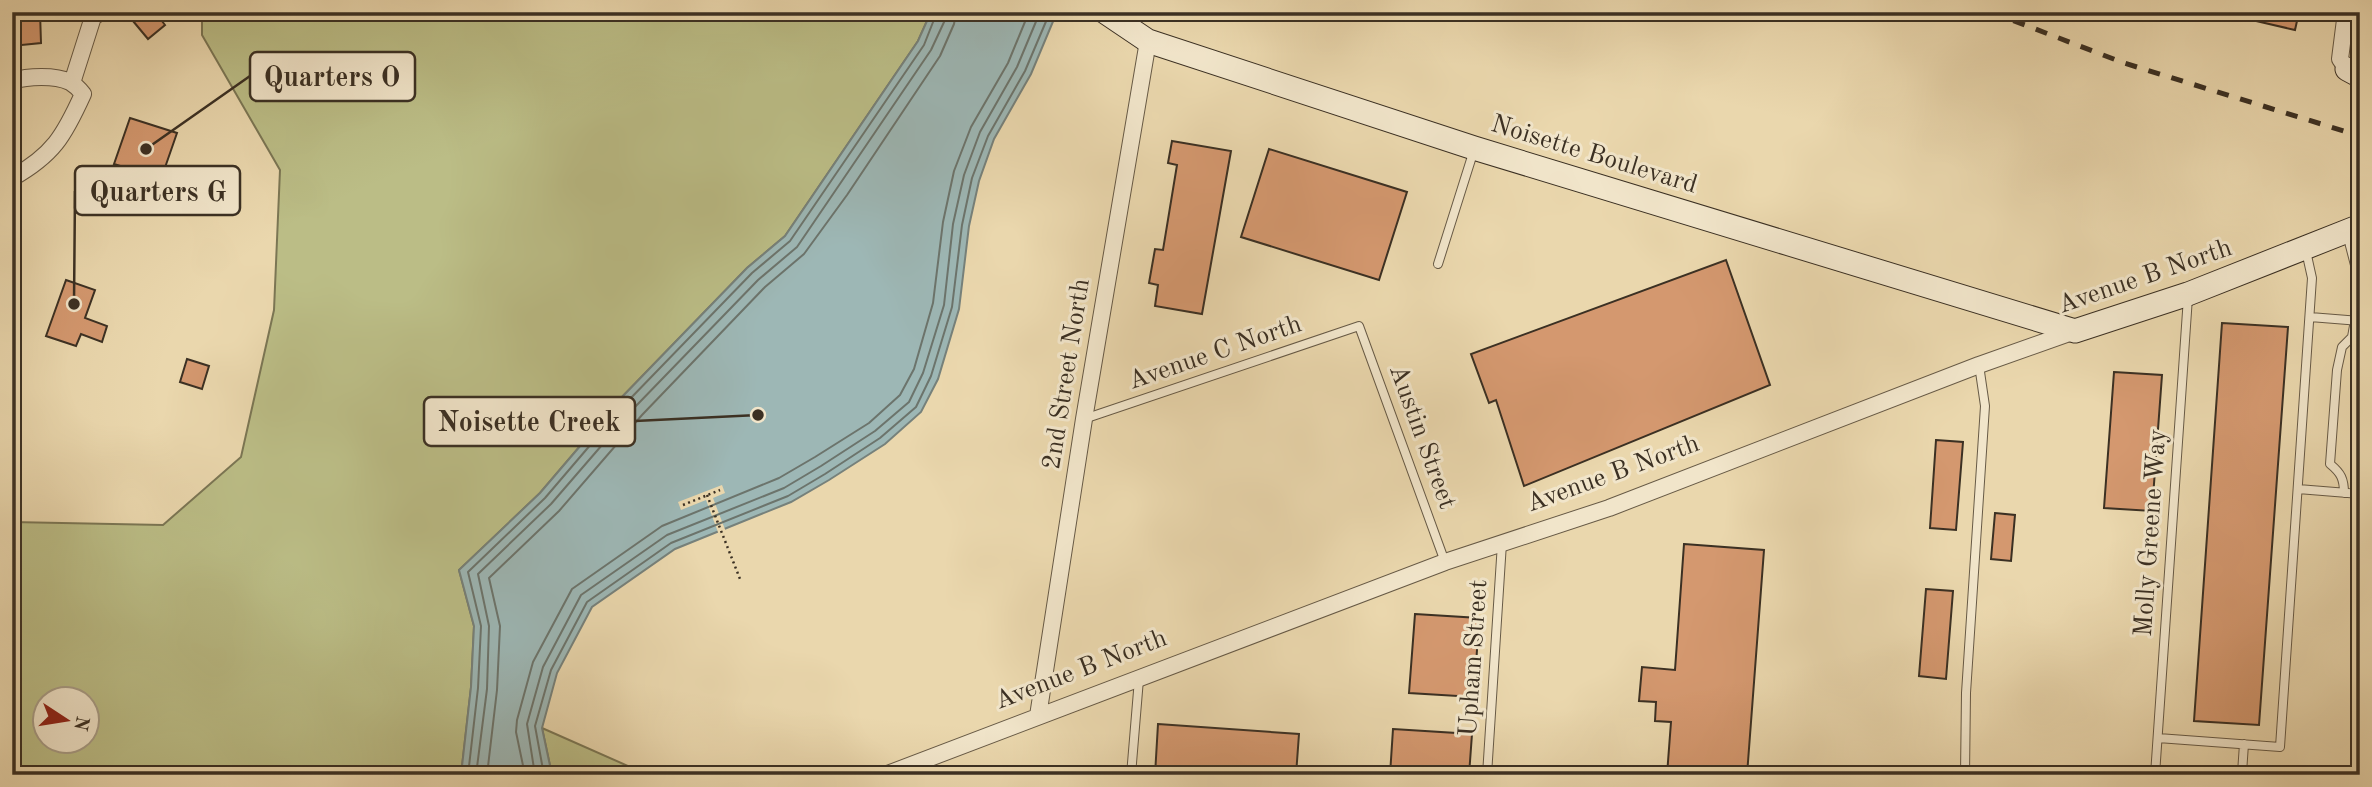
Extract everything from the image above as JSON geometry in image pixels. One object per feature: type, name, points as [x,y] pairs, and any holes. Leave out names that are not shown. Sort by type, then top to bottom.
[{"type":"street","name":"Noisette Boulevard","points":[[1105,12],[1148,41],[1474,148],[2075,331]]},
{"type":"street","points":[[2346,12],[2340,59],[2353,73]]},
{"type":"street","points":[[72,83],[95,14]]},
{"type":"street","name":"2nd Street North","points":[[1038,716],[1084,419],[1148,41]]},
{"type":"street","points":[[12,81],[20,78],[54,78],[72,83],[83,94],[67,130],[52,148],[29,169],[12,178]]},
{"type":"street","name":"Avenue B North","points":[[886,775],[1445,562],[1609,508],[1979,365],[2188,294],[2353,229]]},
{"type":"lane","points":[[1438,264],[1474,148]]},
{"type":"lane","points":[[2344,493],[2344,481],[2339,471],[2330,464],[2337,370],[2342,346],[2352,337],[2358,320],[2353,229]]},
{"type":"lane","points":[[2158,738],[2280,747],[2312,278],[2305,248]]},
{"type":"lane","name":"Molly Greene Way","points":[[2155,775],[2188,294]]},
{"type":"lane","points":[[2310,317],[2358,320]]},
{"type":"lane","name":"Avenue C North","points":[[1084,419],[1359,326]]},
{"type":"lane","name":"Austin Street","points":[[1359,326],[1445,562]]},
{"type":"lane","points":[[1965,775],[1966,693],[1985,406],[1979,365]]},
{"type":"lane","points":[[2298,489],[2360,494]]},
{"type":"lane","name":"Upham Street","points":[[1487,775],[1502,543]]},
{"type":"lane","points":[[1131,775],[1139,679]]},
{"type":"lane","points":[[2244,744],[2242,773],[2264,775]]},
{"type":"path","points":[[683,505],[720,490]]},
{"type":"path","points":[[708,495],[740,579]]},
{"type":"path","points":[[619,775],[628,766]]},
{"type":"green space","points":[[202,12],[931,12],[918,41],[785,236],[747,268],[622,397],[540,493],[459,570],[474,626],[471,687],[461,775],[12,775],[12,522],[163,525],[241,457],[274,310],[280,170],[202,35]]},
{"type":"green space","points":[[542,728],[628,766],[619,775],[552,775]]},
{"type":"water","points":[[931,12],[1057,12],[1031,74],[994,139],[979,181],[969,226],[959,309],[938,379],[921,412],[885,444],[829,480],[791,502],[675,549],[592,607],[557,673],[542,728],[552,775],[461,775],[471,687],[474,626],[459,570],[540,493],[622,397],[747,268],[785,236],[918,41]]},
{"type":"pier","points":[[722,485],[725,493],[713,498],[726,532],[719,535],[706,500],[681,510],[678,502]]},
{"type":"building","points":[[12,12],[40,12],[41,43],[12,46]]},
{"type":"building","points":[[143,12],[155,12],[165,25],[148,39],[133,21]]},
{"type":"building","points":[[2243,12],[2299,12],[2295,30],[2243,18]]},
{"type":"building","points":[[130,118],[177,133],[161,179],[114,164]]},
{"type":"building","points":[[1172,141],[1231,151],[1202,314],[1155,306],[1158,285],[1149,283],[1155,249],[1163,250],[1177,165],[1168,163]]},
{"type":"building","points":[[1269,149],[1407,192],[1379,280],[1241,237]]},
{"type":"building","points":[[1726,260],[1770,385],[1524,486],[1496,400],[1489,403],[1471,354]]},
{"type":"building","points":[[66,280],[95,290],[85,318],[107,326],[102,342],[81,334],[76,346],[46,336]]},
{"type":"building","points":[[2222,323],[2288,327],[2259,725],[2194,721]]},
{"type":"building","points":[[187,359],[209,366],[202,389],[180,382]]},
{"type":"building","points":[[2114,372],[2162,375],[2152,511],[2104,508]]},
{"type":"building","points":[[1936,440],[1963,442],[1956,530],[1930,528]]},
{"type":"building","points":[[1995,513],[2015,515],[2011,561],[1991,559]]},
{"type":"building","points":[[1684,544],[1764,550],[1747,775],[1667,775],[1671,722],[1655,721],[1656,702],[1639,701],[1642,667],[1675,670]]},
{"type":"building","points":[[1926,589],[1953,591],[1946,679],[1919,676]]},
{"type":"building","points":[[1415,614],[1479,618],[1474,697],[1409,693]]},
{"type":"building","points":[[1158,724],[1299,734],[1296,775],[1155,775]]},
{"type":"building","points":[[1393,729],[1472,734],[1469,775],[1390,775]]},
{"type":"railway","points":[[1991,12],[2124,63],[2360,136]]},
{"type":"place","name":"Quarters O","points":[[146,149]]},
{"type":"place","name":"Quarters G","points":[[74,304]]},
{"type":"place","name":"Noisette Creek","points":[[758,415]]}]
